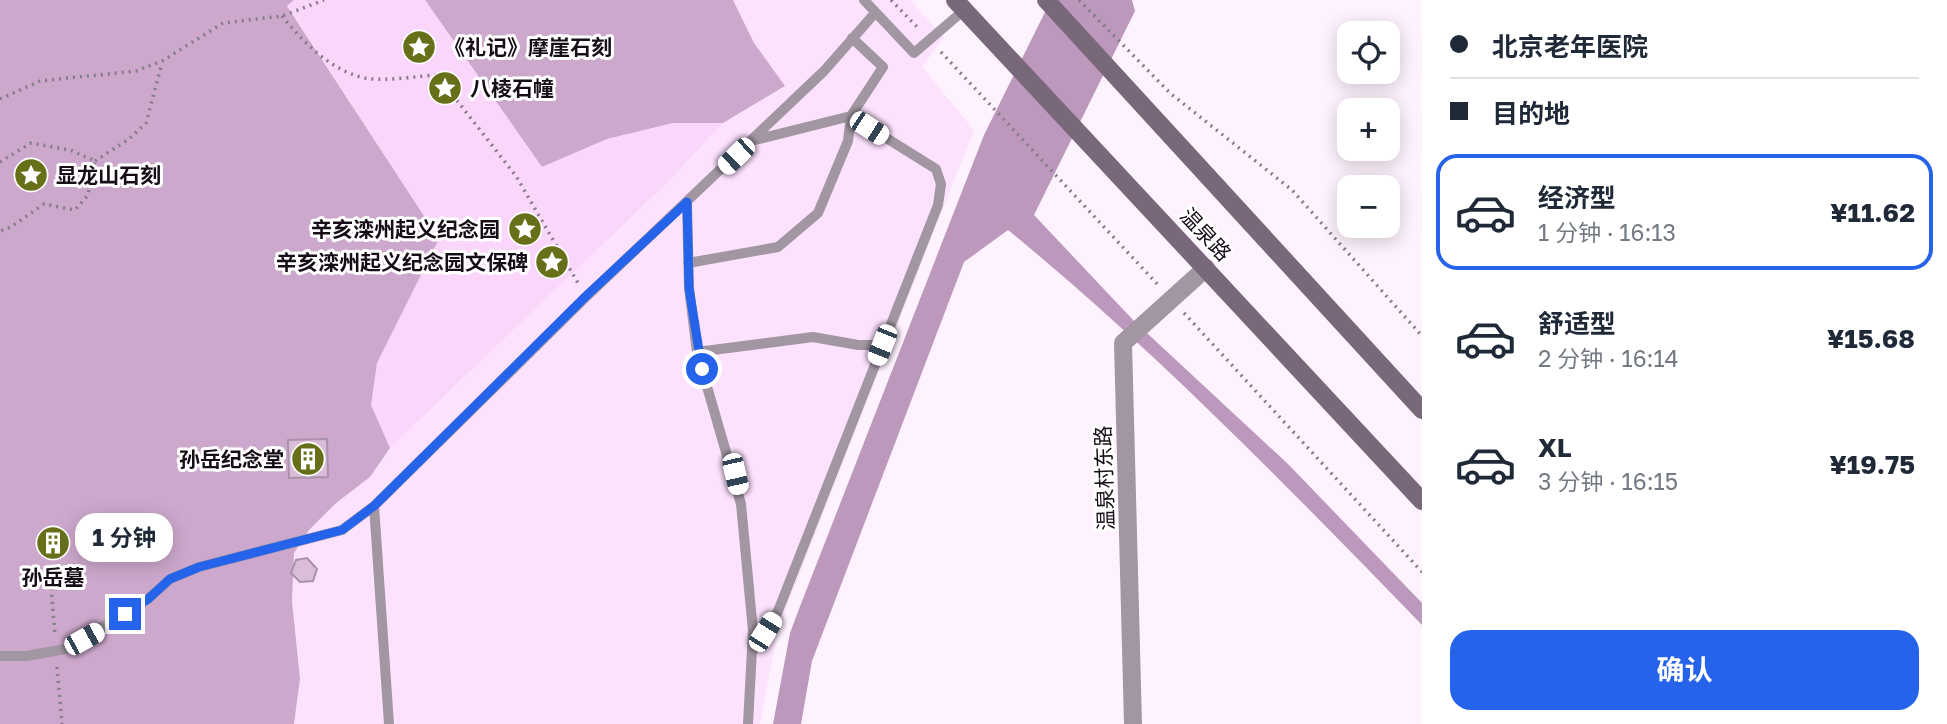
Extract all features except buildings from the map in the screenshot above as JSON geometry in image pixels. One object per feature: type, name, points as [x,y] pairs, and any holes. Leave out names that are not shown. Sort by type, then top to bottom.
[{"type":"main road","name":"温泉路","points":[[1046,0],[1422,410]]},
{"type":"main road","name":"温泉路","points":[[959,5],[1422,501]]},
{"type":"street","name":"温泉村东路","points":[[1133,724],[1123,343],[1206,268]]},
{"type":"lane","points":[[864,0],[914,53],[959,5]]},
{"type":"lane","points":[[0,656],[26,656],[66,649],[148,599],[170,579],[199,567],[342,530],[374,506],[586,296],[824,71],[875,13]]},
{"type":"lane","points":[[688,263],[778,247],[818,213],[848,141],[851,117],[883,67],[852,38]]},
{"type":"lane","points":[[752,140],[851,117],[936,169],[941,184],[938,205],[778,611],[752,652]]},
{"type":"lane","points":[[687,202],[688,263],[697,352],[741,504],[752,652],[748,724]]},
{"type":"lane","points":[[697,352],[813,337],[858,345],[882,345]]},
{"type":"lane","points":[[374,506],[389,724]]},
{"type":"path","points":[[0,99],[40,81],[136,71],[162,61],[223,23],[282,16],[324,0]]},
{"type":"path","points":[[1079,0],[1170,93],[1292,190],[1422,336]]},
{"type":"path","points":[[282,16],[302,41],[336,65],[366,78],[437,75],[516,177],[586,296]]},
{"type":"path","points":[[0,231],[11,227],[44,204],[75,211],[88,195],[94,161],[129,139],[146,123],[162,61]]},
{"type":"path","points":[[990,107],[1171,298],[1422,572]]},
{"type":"path","points":[[0,162],[31,143],[70,150],[94,161]]},
{"type":"shaded area","points":[[0,0],[294,0],[287,6],[439,239],[377,363],[371,405],[390,448],[370,477],[335,504],[309,530],[294,553],[292,601],[300,679],[294,724],[0,724]]},
{"type":"shaded area","name":"辛亥滦州起义纪念园","points":[[294,0],[425,0],[542,167],[607,139],[673,123],[723,123],[668,182],[390,448],[370,405],[377,363],[439,239],[287,5]]},
{"type":"shaded area","points":[[425,0],[733,0],[754,43],[785,86],[723,123],[673,123],[607,139],[542,167]]},
{"type":"shaded area","points":[[733,0],[910,0],[944,37],[922,67],[974,130],[789,601],[775,645],[760,724],[294,724],[300,679],[292,601],[294,553],[309,530],[335,504],[370,477],[390,448],[668,182],[723,123],[784,87],[754,43]]},
{"type":"shaded area","points":[[1051,0],[1132,0],[1135,11],[1034,215],[1134,321],[1288,464],[1422,603],[1422,625],[1272,472],[1169,372],[1008,230],[964,262],[812,661],[801,724],[773,724],[790,633],[799,609],[984,135]]},
{"type":"place","name":"《礼记》摩崖石刻","points":[[419,47]]},
{"type":"place","name":"八棱石幢","points":[[445,88]]},
{"type":"place","name":"显龙山石刻","points":[[31,175]]},
{"type":"place","name":"辛亥滦州起义纪念园","points":[[525,229]]},
{"type":"place","name":"辛亥滦州起义纪念园文保碑","points":[[552,262]]},
{"type":"place","name":"孙岳纪念堂","points":[[308,459]]},
{"type":"place","name":"孙岳墓","points":[[53,543]]},
{"type":"route","points":[[125,614],[148,599],[170,579],[199,567],[342,530],[374,506],[586,296],[687,202],[689,288],[697,352],[702,369]]}]
